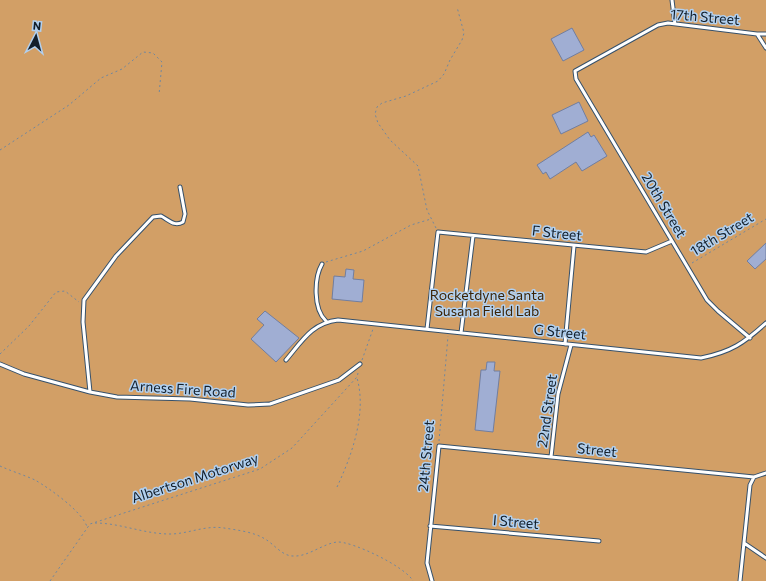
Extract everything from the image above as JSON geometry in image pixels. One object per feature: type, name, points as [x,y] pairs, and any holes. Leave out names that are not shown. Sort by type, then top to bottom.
[{"type":"lane","points":[[672,0],[675,24]]},
{"type":"lane","name":"17th Street","points":[[575,71],[658,25],[675,24],[757,34],[766,48]]},
{"type":"lane","points":[[757,34],[766,34]]},
{"type":"lane","name":"20th Street","points":[[575,71],[576,79],[707,300],[750,338]]},
{"type":"lane","points":[[90,392],[83,322],[84,300],[116,256],[153,217],[161,216],[173,224],[183,222],[185,214],[180,186]]},
{"type":"lane","points":[[427,329],[438,232]]},
{"type":"lane","name":"F Street","points":[[438,232],[646,252],[672,242]]},
{"type":"lane","points":[[461,333],[473,236]]},
{"type":"lane","points":[[565,344],[574,246]]},
{"type":"lane","points":[[286,360],[315,327],[326,322],[321,317],[316,295],[318,270],[322,264]]},
{"type":"lane","name":"G Street","points":[[326,322],[338,320],[701,358],[718,355],[734,349],[750,338],[766,323]]},
{"type":"lane","name":"22nd Street","points":[[551,457],[558,394],[571,345]]},
{"type":"lane","name":"Arness Fire Road","points":[[0,364],[24,374],[90,392],[117,397],[174,398],[248,405],[270,404],[340,380],[360,364]]},
{"type":"lane","name":"Street","points":[[439,446],[754,477]]},
{"type":"lane","name":"24th Street","points":[[432,581],[427,563],[439,446]]},
{"type":"lane","points":[[740,581],[750,485],[754,477],[766,473]]},
{"type":"lane","name":"I Street","points":[[430,526],[599,540]]},
{"type":"lane","points":[[744,543],[766,558]]},
{"type":"path","points":[[438,232],[426,210],[418,166],[390,140],[378,122],[375,114],[377,107],[382,103],[406,96],[438,81],[444,74],[450,60],[462,40],[464,33],[457,7]]},
{"type":"path","points":[[0,150],[69,105],[102,78],[122,69],[143,52],[153,53],[162,62],[159,94]]},
{"type":"path","name":"18th Street","points":[[688,266],[766,218]]},
{"type":"path","points":[[322,264],[363,251],[411,225],[431,219]]},
{"type":"path","points":[[0,354],[29,326],[56,292],[65,291],[71,294],[83,306]]},
{"type":"path","name":"Albertson Motorway","points":[[50,581],[87,527],[94,523],[260,469],[292,448],[357,377],[360,364],[369,344],[375,324]]},
{"type":"path","name":"24th Street","points":[[439,446],[448,332]]},
{"type":"path","points":[[337,487],[345,469],[358,425],[361,390],[357,377]]},
{"type":"path","points":[[0,466],[34,480],[45,487],[77,512],[85,520],[87,527]]},
{"type":"path","points":[[94,523],[151,533],[172,534],[211,527],[224,528],[257,535],[266,539],[286,554],[292,556],[299,556],[328,544],[345,542],[397,565],[413,581]]},
{"type":"green space","name":"Rocketdyne Santa Susana Field Lab","points":[[0,0],[766,0],[766,581],[0,581]]},
{"type":"building","points":[[572,28],[584,50],[563,61],[551,39]]},
{"type":"building","points":[[579,102],[588,121],[561,134],[552,115]]},
{"type":"building","points":[[588,132],[591,137],[594,135],[607,156],[582,171],[576,162],[550,179],[546,172],[543,174],[537,165]]},
{"type":"building","points":[[766,243],[766,259],[755,269],[747,261]]},
{"type":"building","points":[[346,269],[354,270],[353,279],[364,280],[362,302],[332,299],[334,276],[345,277]]},
{"type":"building","points":[[265,311],[299,338],[276,362],[251,339],[264,325],[257,319]]},
{"type":"building","points":[[487,362],[495,362],[494,371],[500,371],[493,432],[475,430],[481,370],[486,370]]}]
